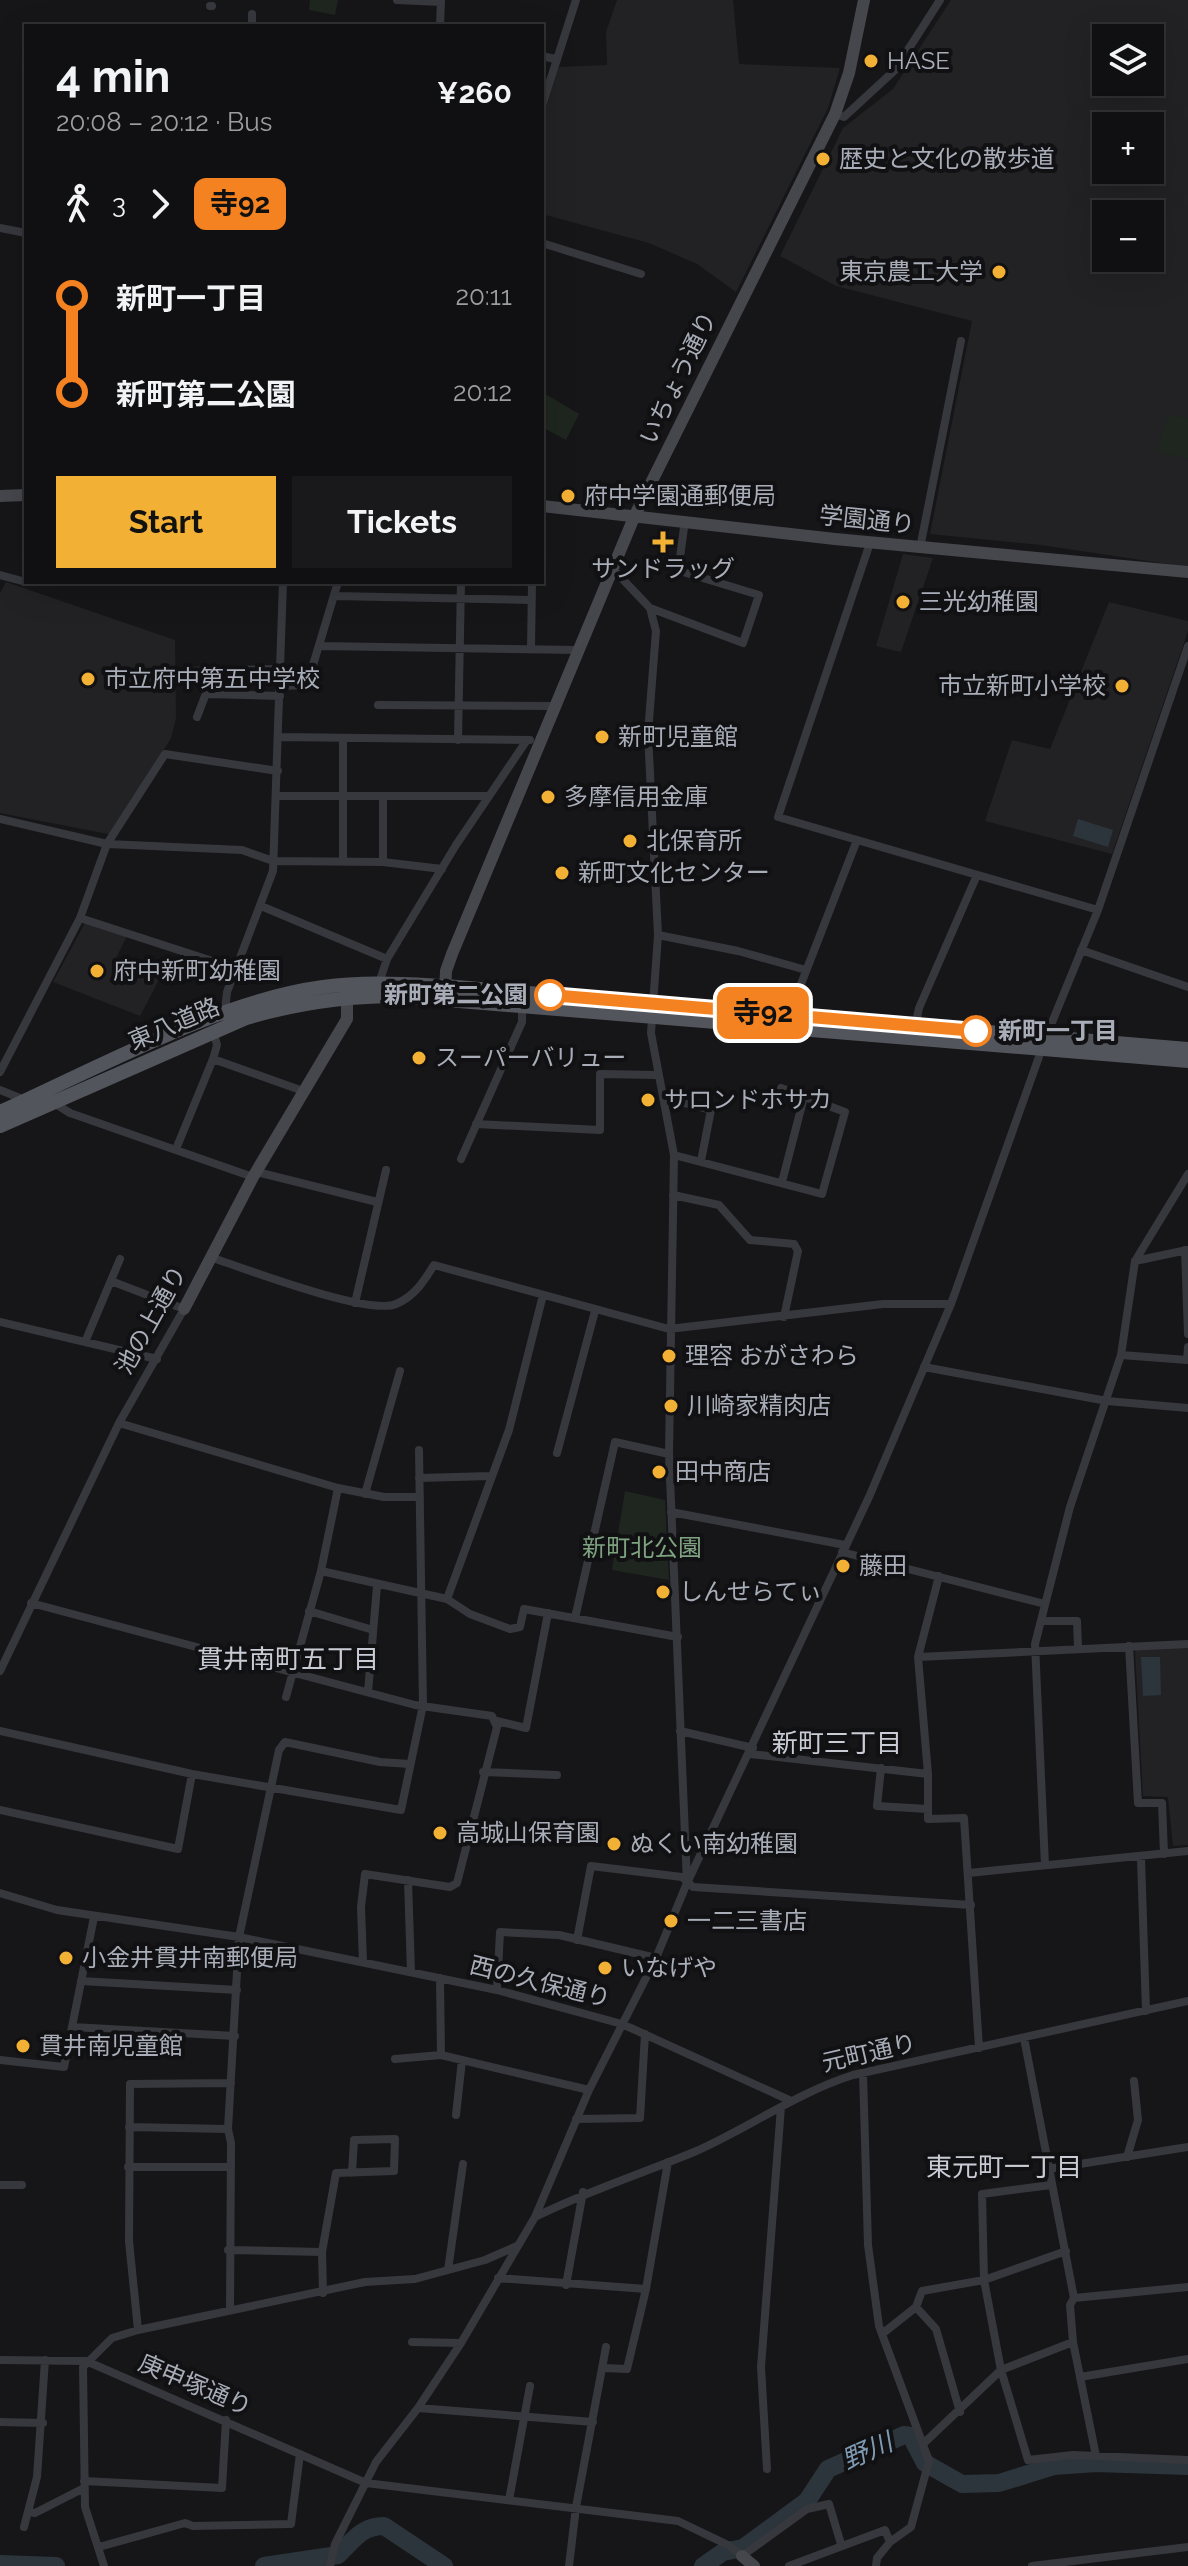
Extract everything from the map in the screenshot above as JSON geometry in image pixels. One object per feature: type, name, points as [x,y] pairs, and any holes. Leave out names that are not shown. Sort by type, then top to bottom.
[{"type":"main road","name":"東八道路","points":[[0,1112],[225,1011],[302,990],[379,983],[522,1005],[789,1015],[915,1027],[1188,1061]]},
{"type":"main road","name":"東八道路","points":[[0,1126],[213,1030],[289,1006],[347,997],[445,993],[1043,1043],[1188,1049]]},
{"type":"street","points":[[397,0],[441,1],[440,24]]},
{"type":"street","points":[[544,99],[576,0]]},
{"type":"street","name":"いちょう通り","points":[[445,993],[452,954],[533,740],[554,706],[635,515],[835,114],[849,73],[864,0]]},
{"type":"street","points":[[835,114],[844,117],[887,79],[940,0]]},
{"type":"street","points":[[252,14],[252,24]]},
{"type":"street","points":[[544,56],[555,59]]},
{"type":"street","points":[[0,228],[24,233]]},
{"type":"street","points":[[544,244],[641,274]]},
{"type":"street","points":[[920,548],[961,341]]},
{"type":"street","points":[[0,496],[24,495]]},
{"type":"street","name":"学園通り","points":[[544,506],[870,543],[1188,572]]},
{"type":"street","points":[[612,568],[650,608],[743,643],[759,595],[683,572],[679,565],[685,520]]},
{"type":"street","points":[[870,543],[777,812],[778,817],[1098,910]]},
{"type":"street","points":[[0,575],[24,581]]},
{"type":"street","points":[[225,1011],[227,992],[273,871],[283,584]]},
{"type":"street","points":[[208,694],[280,691],[307,685],[337,584]]},
{"type":"street","points":[[458,740],[461,584]]},
{"type":"street","points":[[531,648],[532,584]]},
{"type":"street","points":[[334,596],[531,600]]},
{"type":"street","points":[[650,608],[656,643],[648,733],[658,935],[652,1011],[657,1075],[665,1098],[674,1155],[669,1454],[687,1883]]},
{"type":"street","points":[[320,646],[579,650]]},
{"type":"street","points":[[789,2100],[622,2024],[656,1958],[687,1883],[844,1549],[951,1304],[1043,1043],[1098,910],[1188,646]]},
{"type":"street","points":[[187,671],[281,669]]},
{"type":"street","points":[[197,717],[215,670]]},
{"type":"street","points":[[378,705],[554,706]]},
{"type":"street","points":[[279,737],[533,740]]},
{"type":"street","points":[[343,739],[343,861]]},
{"type":"street","points":[[379,983],[387,959],[488,796],[533,740]]},
{"type":"street","points":[[0,1072],[80,918],[107,844],[165,754],[278,771]]},
{"type":"street","points":[[277,796],[488,796]]},
{"type":"street","points":[[383,796],[383,862]]},
{"type":"street","points":[[0,819],[107,844],[242,850],[273,861],[383,862],[442,869]]},
{"type":"street","points":[[789,1015],[857,840]]},
{"type":"street","points":[[915,1027],[919,1008],[977,875]]},
{"type":"street","points":[[261,906],[387,959]]},
{"type":"street","points":[[80,918],[237,969]]},
{"type":"street","points":[[658,935],[738,951],[806,970]]},
{"type":"street","points":[[1081,950],[1188,987]]},
{"type":"street","name":"池の上通り","points":[[0,1671],[119,1423],[157,1359],[255,1174],[347,1019],[347,997]]},
{"type":"street","points":[[461,1159],[522,1022],[522,1005]]},
{"type":"street","points":[[176,1149],[213,1059],[217,1045],[213,1030]]},
{"type":"street","points":[[213,1059],[303,1091]]},
{"type":"street","points":[[476,1124],[600,1130],[600,1074],[657,1075]]},
{"type":"street","points":[[674,1155],[822,1194],[845,1112],[781,1088]]},
{"type":"street","points":[[0,1090],[26,1100],[53,1102],[70,1113],[255,1174],[377,1202]]},
{"type":"street","points":[[782,1182],[804,1097]]},
{"type":"street","points":[[665,1098],[711,1110],[701,1161]]},
{"type":"street","points":[[355,1303],[386,1170]]},
{"type":"street","points":[[1045,1865],[1035,1649],[1070,1507],[1121,1355],[1135,1261],[1188,1174]]},
{"type":"street","points":[[673,1195],[719,1205],[750,1240],[794,1244],[798,1251],[784,1317]]},
{"type":"street","points":[[1135,1261],[1187,1250],[1188,1334]]},
{"type":"street","points":[[210,1257],[355,1303],[395,1305],[418,1290],[434,1265],[669,1329],[883,1304],[951,1304]]},
{"type":"street","points":[[85,1342],[120,1259]]},
{"type":"street","points":[[111,1281],[184,1309]]},
{"type":"street","points":[[447,1599],[509,1430],[543,1295]]},
{"type":"street","points":[[557,1453],[595,1311]]},
{"type":"street","points":[[0,1322],[157,1359]]},
{"type":"street","points":[[1121,1355],[1187,1360],[1188,1347]]},
{"type":"street","points":[[924,1367],[1107,1401],[1188,1408]]},
{"type":"street","points":[[365,1494],[400,1371]]},
{"type":"street","points":[[119,1423],[233,1460],[338,1488],[365,1494],[420,1497]]},
{"type":"street","points":[[575,1618],[615,1442],[669,1454]]},
{"type":"street","points":[[0,1731],[192,1774],[401,1810],[423,1705],[419,1450]]},
{"type":"street","points":[[419,1478],[491,1476]]},
{"type":"street","points":[[286,1697],[321,1571],[338,1488]]},
{"type":"street","points":[[671,1512],[844,1549],[1045,1604]]},
{"type":"street","points":[[321,1571],[377,1586],[447,1599],[470,1614],[510,1629],[520,1627],[524,1609],[678,1637]]},
{"type":"street","points":[[939,1576],[918,1657],[928,1774],[928,1819],[964,1818],[979,2048]]},
{"type":"street","points":[[368,1692],[377,1586]]},
{"type":"street","points":[[31,1603],[368,1692],[492,1716],[497,1721],[526,1728],[548,1613]]},
{"type":"street","points":[[309,1611],[373,1630]]},
{"type":"street","points":[[1042,1621],[1077,1621],[1078,1647]]},
{"type":"street","points":[[918,1657],[1188,1644]]},
{"type":"street","points":[[1129,1646],[1138,1803],[1162,1803],[1164,1854]]},
{"type":"street","points":[[363,1962],[361,1907],[365,1874],[450,1887],[457,1883],[497,1721]]},
{"type":"street","points":[[680,1731],[751,1751],[928,1774]]},
{"type":"street","points":[[230,2310],[228,2250],[231,2167],[228,2129],[239,1937],[260,1852],[268,1787],[281,1744],[285,1742],[380,1762],[410,1764]]},
{"type":"street","points":[[881,1768],[877,1806],[928,1809]]},
{"type":"street","points":[[483,1772],[557,1775]]},
{"type":"street","points":[[0,1810],[178,1849],[192,1774]]},
{"type":"street","points":[[969,1873],[1188,1851]]},
{"type":"street","points":[[1141,1858],[1146,2011]]},
{"type":"street","points":[[577,1940],[591,1866],[682,1877],[693,1887],[839,1899],[971,1905]]},
{"type":"street","points":[[408,1880],[411,1972]]},
{"type":"street","name":"西の久保通り","points":[[0,1893],[94,1917],[239,1937],[497,1990],[622,2024],[589,2090],[535,2217],[461,2343],[418,2408],[376,2462],[333,2548],[330,2566]]},
{"type":"street","points":[[0,2060],[64,2067],[94,1917]]},
{"type":"street","points":[[497,1990],[500,1932],[577,1940],[656,1958]]},
{"type":"street","points":[[440,1978],[441,2055]]},
{"type":"street","points":[[81,1981],[237,1990]]},
{"type":"street","name":"元町通り","points":[[535,2217],[583,2192],[668,2162],[819,2085],[1188,2001]]},
{"type":"street","points":[[72,2027],[235,2036]]},
{"type":"street","points":[[576,2119],[640,2118],[645,2034]]},
{"type":"street","points":[[1024,2038],[1066,2251],[1074,2298],[1070,2305],[1073,2342],[1096,2456]]},
{"type":"street","points":[[395,2059],[441,2055],[589,2090]]},
{"type":"street","points":[[456,2115],[462,2060]]},
{"type":"street","points":[[863,2073],[868,2245],[882,2334],[923,2444],[928,2466],[911,2527],[890,2542],[877,2558],[876,2566]]},
{"type":"street","points":[[1127,2157],[1138,2120],[1134,2081]]},
{"type":"street","points":[[138,2330],[129,2241],[130,2084],[231,2083]]},
{"type":"street","points":[[767,2469],[761,2353],[781,2107]]},
{"type":"street","points":[[129,2127],[228,2129]]},
{"type":"street","points":[[323,2293],[322,2252],[336,2173],[352,2173],[394,2171],[395,2139],[354,2140],[352,2173]]},
{"type":"street","points":[[1048,2169],[1188,2147]]},
{"type":"street","points":[[604,2368],[627,2369],[646,2289],[668,2162]]},
{"type":"street","points":[[128,2167],[231,2167]]},
{"type":"street","points":[[448,2270],[459,2170]]},
{"type":"street","points":[[0,2185],[22,2185]]},
{"type":"street","points":[[1051,2185],[982,2194],[984,2280],[1001,2370],[1028,2460],[1096,2456],[1188,2460]]},
{"type":"street","points":[[566,2285],[583,2192]]},
{"type":"street","points":[[103,2562],[89,2527],[84,2485],[83,2367],[112,2338],[365,2282],[415,2279],[485,2260],[518,2246]]},
{"type":"street","points":[[228,2250],[322,2252]]},
{"type":"street","points":[[882,2334],[916,2307],[922,2291],[984,2280],[1066,2251]]},
{"type":"street","points":[[498,2278],[646,2289]]},
{"type":"street","points":[[1074,2298],[1188,2287]]},
{"type":"street","points":[[916,2307],[936,2329],[960,2412]]},
{"type":"street","points":[[412,2342],[461,2343]]},
{"type":"street","points":[[923,2444],[1001,2370],[1073,2342]]},
{"type":"street","points":[[569,2566],[576,2507],[606,2347]]},
{"type":"street","points":[[1080,2377],[1188,2359]]},
{"type":"street","name":"庚申塚通り","points":[[0,2360],[86,2361],[366,2483],[678,2521],[730,2546],[742,2556]]},
{"type":"street","points":[[24,2527],[30,2512],[43,2423],[45,2360]]},
{"type":"street","points":[[509,2500],[530,2386]]},
{"type":"street","points":[[418,2408],[593,2422]]},
{"type":"street","points":[[30,2512],[35,2513],[84,2485],[222,2488],[226,2420]]},
{"type":"street","points":[[0,2422],[43,2423]]},
{"type":"street","points":[[99,2547],[185,2523],[291,2524],[300,2454]]},
{"type":"street","points":[[754,2566],[742,2556],[807,2509],[829,2504],[841,2544]]},
{"type":"street","points":[[789,2566],[885,2530],[890,2542]]},
{"type":"street","points":[[1032,2566],[1188,2547]]},
{"type":"shaded area","points":[[617,0],[733,0],[739,64],[840,68],[828,108],[736,292],[697,264],[649,243],[544,215],[544,113],[559,67],[607,65],[606,32]]},
{"type":"shaded area","name":"東京農工大学","points":[[951,0],[1188,0],[1188,567],[1041,545],[930,534],[972,321],[836,286],[780,256],[843,128],[893,89]]},
{"type":"shaded area","name":"三光幼稚園","points":[[903,554],[933,558],[901,652],[876,646]]},
{"type":"shaded area","name":"市立府中第五中学校","points":[[6,582],[175,640],[176,718],[171,738],[113,835],[0,813],[0,593]]},
{"type":"shaded area","name":"市立新町小学校","points":[[1109,602],[1188,621],[1188,631],[1112,854],[985,821],[1012,740],[1050,749]]},
{"type":"shaded area","points":[[1078,819],[1113,830],[1108,847],[1073,836]]},
{"type":"shaded area","name":"府中新町幼稚園","points":[[86,921],[127,936],[113,964],[160,978],[140,1016],[53,982]]},
{"type":"shaded area","points":[[1188,1647],[1188,1845],[1173,1846],[1168,1797],[1143,1796],[1135,1652],[1137,1648]]},
{"type":"shaded area","points":[[1141,1657],[1160,1657],[1161,1695],[1143,1696]]},
{"type":"green space","points":[[310,0],[338,0],[335,15],[309,10]]},
{"type":"green space","points":[[544,393],[579,414],[566,440],[544,428]]},
{"type":"green space","points":[[1168,415],[1188,418],[1188,459],[1156,452]]},
{"type":"green space","name":"新町北公園","points":[[625,1491],[665,1500],[669,1580],[612,1570]]},
{"type":"waterway","name":"野川","points":[[703,2566],[723,2552],[743,2548],[807,2501],[828,2469],[904,2435],[911,2436],[925,2463],[962,2484],[999,2483],[1054,2466],[1096,2463],[1188,2466]]},
{"type":"waterway","name":"野川","points":[[264,2566],[338,2555],[363,2531],[384,2526],[444,2566]]},
{"type":"waterway","name":"野川","points":[[0,2564],[56,2566]]},
{"type":"bus line","name":"寺92","points":[[550,995],[976,1031]]},
{"type":"place","name":"HASE","points":[[871,61]]},
{"type":"place","name":"歴史と文化の散歩道","points":[[823,159]]},
{"type":"place","name":"東京農工大学","points":[[999,272]]},
{"type":"place","name":"府中学園通郵便局","points":[[568,496]]},
{"type":"place","name":"サンドラッグ","points":[[663,542]]},
{"type":"place","name":"三光幼稚園","points":[[903,602]]},
{"type":"place","name":"市立府中第五中学校","points":[[88,679]]},
{"type":"place","name":"市立新町小学校","points":[[1122,686]]},
{"type":"place","name":"新町児童館","points":[[602,737]]},
{"type":"place","name":"多摩信用金庫","points":[[548,797]]},
{"type":"place","name":"北保育所","points":[[630,841]]},
{"type":"place","name":"新町文化センター","points":[[562,873]]},
{"type":"place","name":"府中新町幼稚園","points":[[97,971]]},
{"type":"place","name":"新町第二公園","points":[[550,995]]},
{"type":"place","name":"新町一丁目","points":[[976,1031]]},
{"type":"place","name":"スーパーバリュー","points":[[419,1058]]},
{"type":"place","name":"サロンドホサカ","points":[[648,1100]]},
{"type":"place","name":"理容 おがさわら","points":[[669,1356]]},
{"type":"place","name":"川崎家精肉店","points":[[671,1406]]},
{"type":"place","name":"田中商店","points":[[659,1472]]},
{"type":"place","name":"藤田","points":[[843,1566]]},
{"type":"place","name":"しんせらてぃ","points":[[663,1592]]},
{"type":"place","name":"高城山保育園","points":[[440,1833]]},
{"type":"place","name":"ぬくい南幼稚園","points":[[614,1844]]},
{"type":"place","name":"一二三書店","points":[[671,1921]]},
{"type":"place","name":"小金井貫井南郵便局","points":[[66,1958]]},
{"type":"place","name":"いなげや","points":[[605,1968]]},
{"type":"place","name":"貫井南児童館","points":[[23,2046]]},
{"type":"district","name":"貫井南町五丁目","points":[[288,1659]]},
{"type":"district","name":"新町三丁目","points":[[837,1743]]},
{"type":"district","name":"東元町一丁目","points":[[1004,2167]]}]
